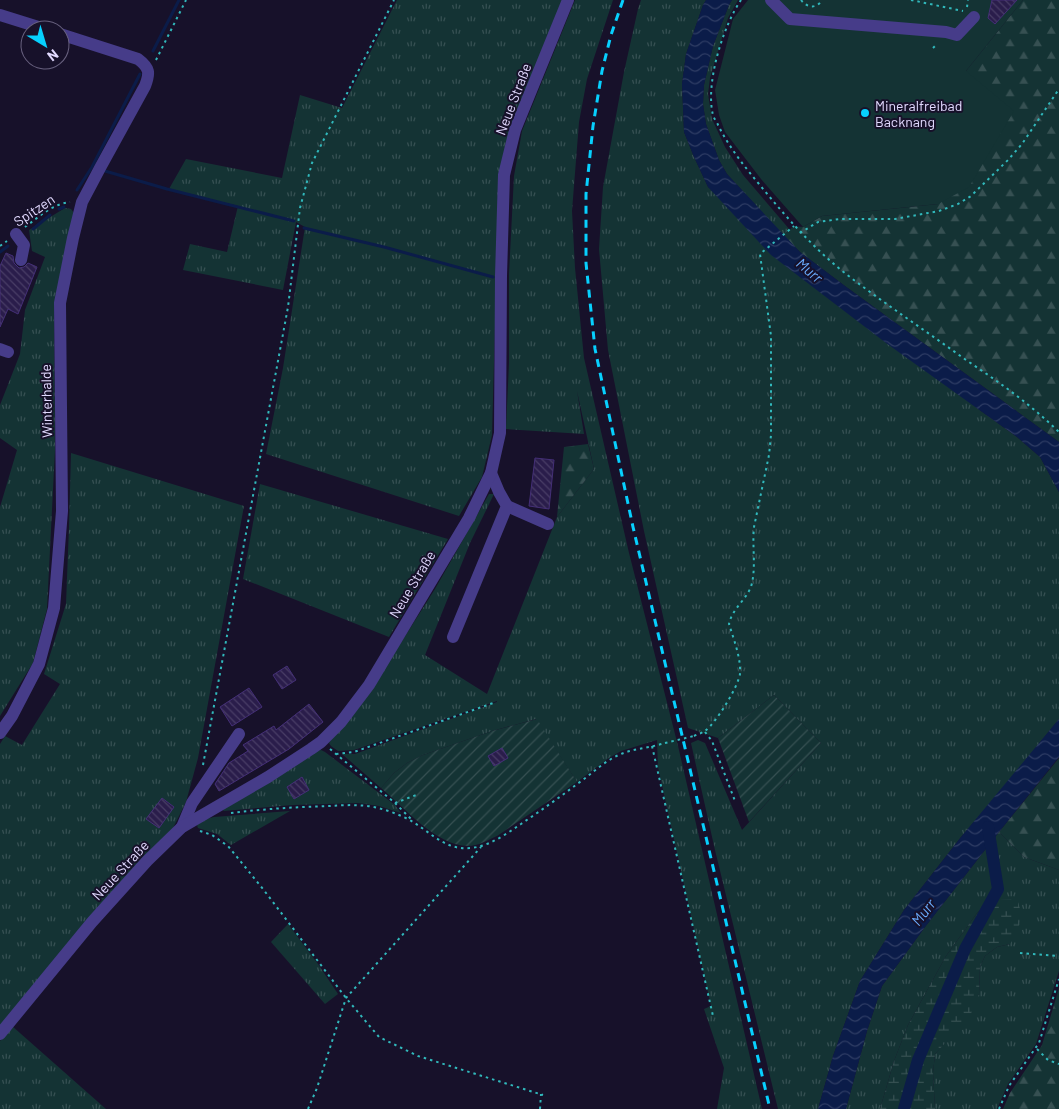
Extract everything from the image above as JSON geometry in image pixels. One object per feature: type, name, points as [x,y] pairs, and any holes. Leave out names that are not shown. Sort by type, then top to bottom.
[{"type":"street","name":"Neue Straße","points":[[0,1034],[92,922],[147,861],[182,827],[268,777],[321,742],[341,722],[369,686],[469,518],[491,473],[500,433],[504,175],[515,130],[568,0]]},
{"type":"street","points":[[771,0],[790,19],[946,32],[957,35],[974,18]]},
{"type":"street","points":[[0,15],[20,21]]},
{"type":"street","points":[[70,37],[138,59],[149,74]]},
{"type":"street","name":"Winterhalde","points":[[0,733],[12,716],[39,664],[54,608],[62,511],[60,303],[73,238],[82,204],[145,86],[149,74]]},
{"type":"street","points":[[16,234],[24,245],[21,260]]},
{"type":"street","points":[[491,473],[507,506],[548,524]]},
{"type":"street","points":[[452,637],[507,506]]},
{"type":"street","points":[[182,827],[192,803],[239,734]]},
{"type":"path","points":[[149,74],[186,0]]},
{"type":"path","points":[[202,769],[288,307],[300,208],[312,164],[394,0]]},
{"type":"path","points":[[742,0],[730,19],[722,42],[713,74],[711,94],[714,116],[745,168],[794,226],[845,273],[1012,391],[1059,432]]},
{"type":"path","points":[[801,0],[808,6],[815,7],[822,0]]},
{"type":"path","points":[[911,0],[966,12],[968,0]]},
{"type":"path","points":[[800,232],[818,222],[840,219],[895,219],[939,211],[958,204],[971,196],[1022,144],[1059,88]]},
{"type":"path","name":"Spitzen","points":[[0,246],[55,205],[62,202],[82,204]]},
{"type":"path","points":[[227,814],[303,807],[357,805],[393,812],[446,844],[463,848],[482,846],[510,831],[620,754],[630,750],[694,736],[705,731],[716,720],[730,698],[740,675],[739,658],[729,624],[733,613],[745,598],[752,584],[753,532],[769,455],[771,436],[771,336],[760,254],[794,226]]},
{"type":"path","points":[[336,754],[354,752],[496,702]]},
{"type":"path","points":[[705,731],[712,741],[735,800]]},
{"type":"path","points":[[321,742],[395,803],[414,823]]},
{"type":"path","points":[[652,746],[713,1016]]},
{"type":"path","points":[[395,803],[419,794]]},
{"type":"path","points":[[201,831],[212,835],[228,846],[346,998],[379,1037],[418,1056],[542,1095],[540,1109]]},
{"type":"path","points":[[308,1109],[317,1088],[346,998],[482,846]]},
{"type":"path","points":[[1020,953],[1059,956]]},
{"type":"path","points":[[999,1109],[1009,1086],[1039,1043],[1059,979]]},
{"type":"path","points":[[1036,1048],[1048,1060],[1059,1064]]},
{"type":"green space","points":[[397,0],[564,0],[499,177],[492,435],[482,477],[459,516],[266,454],[283,368],[305,227],[296,222],[283,290],[183,270],[190,244],[227,252],[238,206],[169,189],[186,159],[282,178],[300,95],[342,108]]},
{"type":"green space","points":[[575,0],[613,0],[587,79],[579,122],[572,211],[575,268],[584,358],[629,553],[678,746],[762,1109],[717,1109],[724,1068],[704,1009],[711,1006],[658,767],[657,740],[621,751],[577,782],[536,719],[492,731],[423,755],[407,763],[394,773],[381,788],[342,754],[355,754],[497,701],[354,750],[338,751],[329,743],[402,641],[435,589],[489,494],[494,494],[470,543],[425,655],[487,694],[557,517],[594,469],[577,391],[584,434],[506,429],[509,363],[509,274],[514,176],[522,131]]},
{"type":"green space","points":[[641,0],[706,0],[686,54],[682,84],[684,132],[708,187],[981,411],[1017,437],[1040,457],[1059,492],[1059,719],[961,837],[904,910],[860,981],[833,1056],[818,1109],[778,1109],[691,743],[698,740],[705,743],[742,830],[821,743],[774,695],[718,738],[688,728],[644,531],[608,350],[599,249],[603,187],[624,72]]},
{"type":"green space","points":[[732,0],[738,0],[728,18],[710,78],[708,94],[712,119],[725,147],[743,175],[790,230],[783,235],[727,174],[719,160],[706,124],[703,104],[704,85],[713,46]]},
{"type":"green space","name":"Mineralfreibad Backnang","points":[[748,0],[1023,0],[966,71],[1014,111],[969,187],[938,204],[822,216],[803,227],[761,179],[725,132],[719,115],[715,90],[733,19]]},
{"type":"green space","points":[[1023,0],[1059,0],[1059,442],[845,286],[800,252],[783,235],[794,226],[803,227],[822,216],[938,204],[966,71]]},
{"type":"green space","points":[[65,208],[71,209],[76,216],[54,310],[55,450],[47,609],[33,663],[0,716],[0,507],[17,450],[0,438],[0,405],[20,354],[25,310],[45,257],[32,251],[29,230]]},
{"type":"green space","points":[[588,444],[594,469],[557,517],[564,447]]},
{"type":"green space","points":[[71,453],[244,506],[198,758],[186,802],[172,830],[0,1026],[0,744],[5,736],[22,745],[60,684],[44,674],[66,604]]},
{"type":"green space","points":[[260,484],[448,539],[389,637],[243,579]]},
{"type":"green space","points":[[774,695],[821,743],[749,822],[718,738]]},
{"type":"green space","points":[[537,719],[577,782],[487,841],[468,846],[444,840],[421,824],[381,788],[394,773],[407,763],[423,755],[492,731]]},
{"type":"green space","points":[[321,750],[395,805],[401,813],[379,806],[358,803],[293,805],[223,811],[225,808]]},
{"type":"green space","points":[[1059,758],[1059,870],[1024,857],[999,832]]},
{"type":"green space","points":[[290,811],[231,845],[217,834],[198,828],[197,825],[206,819],[214,817]]},
{"type":"green space","points":[[999,832],[1024,857],[1059,870],[1059,971],[1036,1044],[1008,1084],[997,1109],[935,1109],[933,1073],[935,1054],[949,1038],[979,994],[980,967],[985,956],[997,947],[1010,944],[986,905],[977,913],[946,956],[908,1025],[894,1061],[880,1109],[846,1109],[867,1031],[882,986]]},
{"type":"green space","points":[[1017,899],[1020,923],[1016,933],[1010,944],[997,947],[985,956],[980,967],[979,994],[970,1016],[935,1054],[933,1073],[935,1109],[880,1109],[894,1061],[908,1025],[946,956],[977,913],[986,905],[997,900]]},
{"type":"green space","points":[[288,924],[338,994],[325,1004],[271,942]]},
{"type":"green space","points":[[1059,988],[1059,1109],[1003,1109],[1010,1093],[1042,1045]]},
{"type":"green space","points":[[12,1026],[106,1109],[0,1109],[0,1041]]},
{"type":"water","name":"Murr","points":[[706,0],[732,0],[713,46],[704,85],[703,104],[706,124],[719,160],[727,174],[800,252],[1059,442],[1059,492],[1040,457],[1017,437],[886,343],[771,255],[708,187],[684,132],[682,84],[686,54]]},
{"type":"water","name":"Murr","points":[[1059,719],[1059,757],[925,927],[882,986],[867,1031],[846,1109],[818,1109],[833,1056],[860,981],[904,910],[961,837]]},
{"type":"building","points":[[992,0],[1017,0],[995,24],[988,18]]},
{"type":"building","points":[[6,253],[13,256],[14,263],[19,268],[24,267],[28,263],[37,267],[18,314],[8,309],[0,327],[0,266]]},
{"type":"building","points":[[535,458],[554,460],[549,509],[529,506]]},
{"type":"building","points":[[287,666],[296,680],[282,689],[273,675]]},
{"type":"building","points":[[249,688],[262,707],[232,726],[220,707]]},
{"type":"building","points":[[309,704],[323,722],[289,749],[219,791],[215,784],[229,763],[248,751],[243,745],[274,726],[276,730]]},
{"type":"building","points":[[502,748],[508,758],[494,766],[488,756]]},
{"type":"building","points":[[302,777],[309,790],[294,799],[287,787]]},
{"type":"building","points":[[162,798],[174,807],[159,828],[146,819]]},
{"type":"waterway","points":[[153,51],[179,0]]},
{"type":"waterway","points":[[77,190],[92,167],[140,74]]},
{"type":"waterway","points":[[105,171],[167,189],[294,221]]},
{"type":"waterway","points":[[59,209],[64,207]]},
{"type":"waterway","points":[[33,229],[50,215]]},
{"type":"waterway","points":[[304,228],[384,247],[493,277]]},
{"type":"waterway","points":[[0,252],[8,246]]},
{"type":"waterway","points":[[904,1109],[918,1060],[965,949],[998,889],[988,827]]},
{"type":"railway","points":[[623,0],[611,35],[602,71],[593,126],[586,194],[586,263],[595,349],[633,527],[770,1109]]},
{"type":"place","name":"Mineralfreibad Backnang","points":[[865,113]]}]
